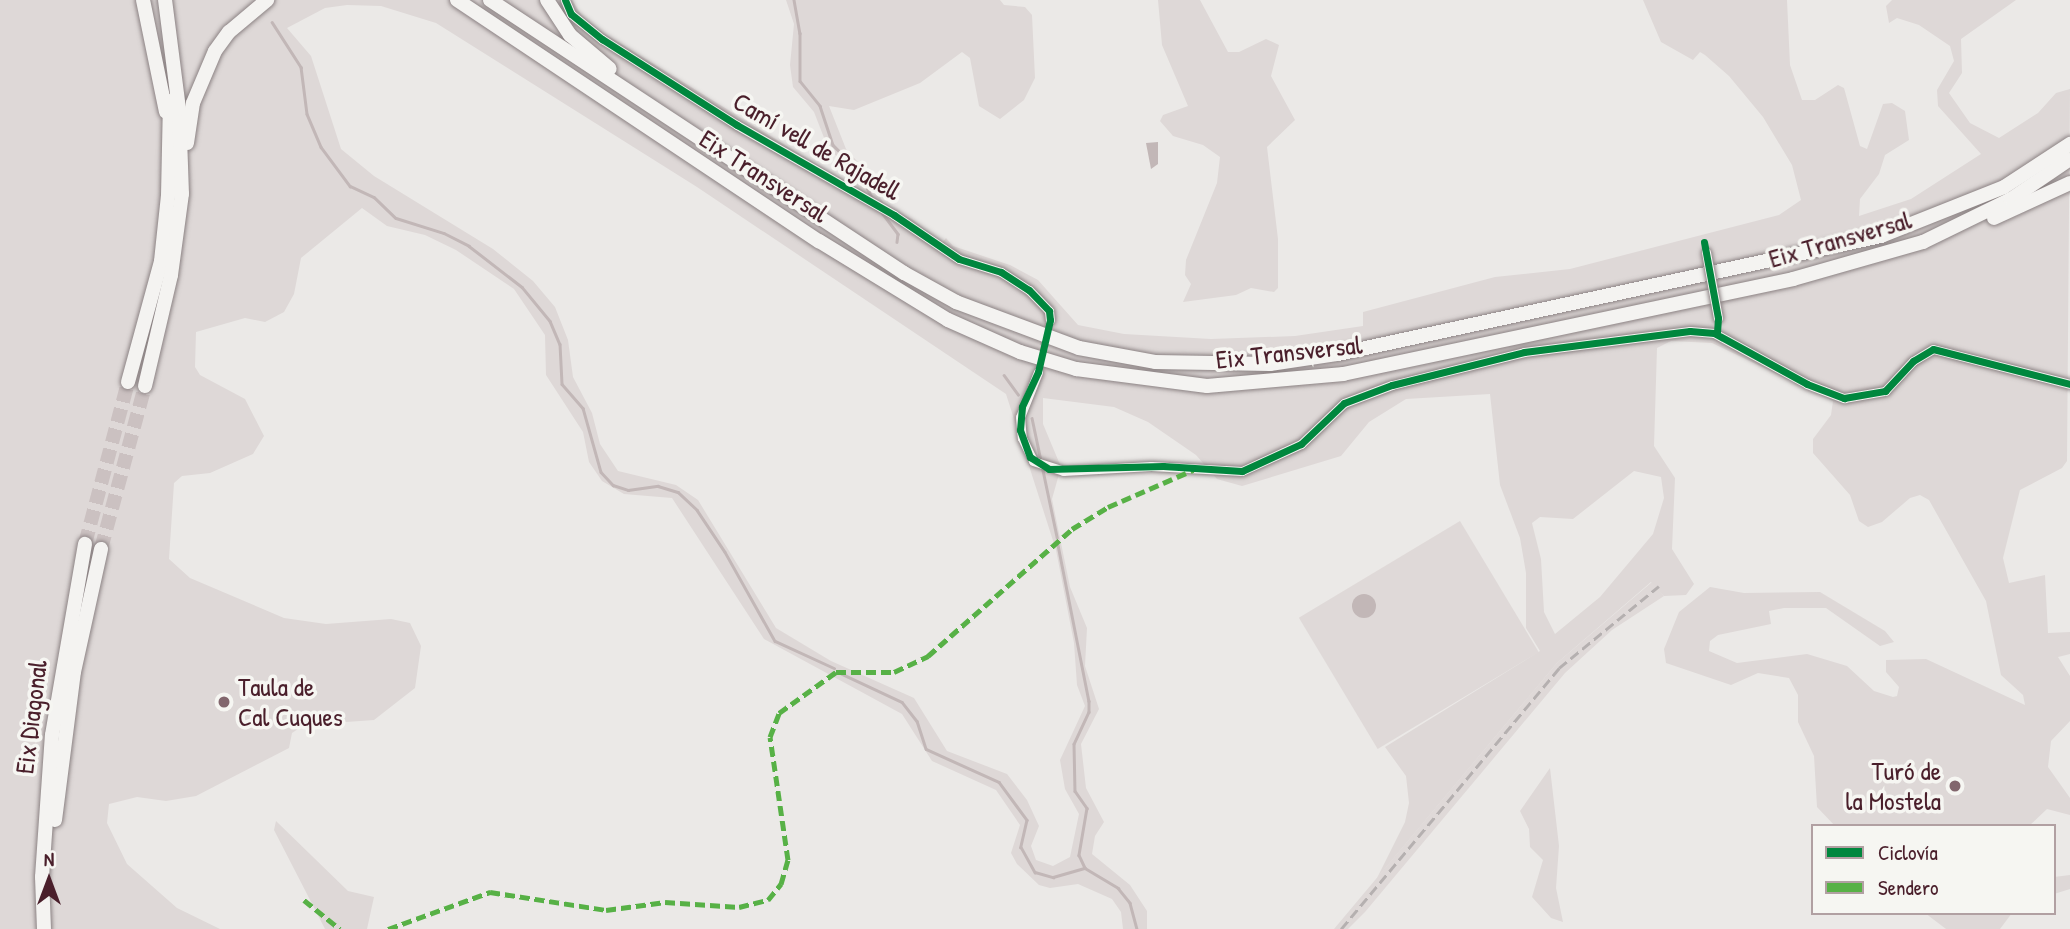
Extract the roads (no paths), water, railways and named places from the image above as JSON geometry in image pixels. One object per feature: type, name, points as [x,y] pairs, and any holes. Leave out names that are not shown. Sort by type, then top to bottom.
[{"type":"highway","points":[[143,0],[170,144]]},
{"type":"highway","points":[[128,382],[160,261],[170,144],[169,92],[155,0]]},
{"type":"highway","points":[[165,0],[179,110],[182,177]]},
{"type":"highway","points":[[145,386],[171,275],[193,103],[204,72],[229,32],[267,0]]},
{"type":"highway","points":[[444,0],[490,22]]},
{"type":"highway","name":"Eix Transversal","points":[[457,0],[892,288],[1008,346],[1076,369],[1207,386],[1343,374],[1793,279],[1923,242],[2011,199],[2070,159]]},
{"type":"highway","name":"Eix Transversal","points":[[490,0],[678,120],[904,273],[956,302],[1079,348],[1155,362],[1208,366],[1270,364],[1338,354],[1881,236],[1962,207],[2038,169],[2070,142]]},
{"type":"highway","points":[[547,0],[554,15],[590,54],[678,120]]},
{"type":"highway","points":[[1923,242],[1962,233],[2070,183]]},
{"type":"highway","name":"Eix Diagonal","points":[[45,898],[42,877],[52,735],[85,544]]},
{"type":"highway","name":"Eix Diagonal","points":[[44,929],[45,898],[71,692],[101,549]]},
{"type":"street","name":"Camí vell de Rajadell","points":[[565,0],[571,14],[602,39],[737,125],[894,215],[959,259],[1001,272],[1029,290],[1049,311],[1050,320]]},
{"type":"street","points":[[1705,247],[1718,318],[1717,334]]},
{"type":"street","points":[[1038,372],[1020,424],[1027,451],[1043,467],[1063,471],[1151,466],[1237,472],[1287,453],[1344,403],[1392,385],[1524,352],[1690,331],[1717,334],[1807,384],[1844,398],[1885,391],[1913,362],[1933,349],[2070,384]]},
{"type":"waterway","points":[[794,0],[800,33],[800,81],[820,106],[833,145],[858,170],[873,199]]},
{"type":"waterway","points":[[272,22],[301,67],[307,114],[321,147],[350,186],[374,197],[396,218],[444,233],[469,246],[522,287],[550,321],[560,344],[562,384],[583,408],[601,472],[613,485],[628,490],[658,486],[678,492],[697,510],[725,552],[775,641],[834,668]]},
{"type":"waterway","points":[[880,210],[898,234],[897,242]]},
{"type":"waterway","points":[[1004,375],[1018,394]]},
{"type":"waterway","points":[[1032,418],[1057,537]]},
{"type":"waterway","points":[[1058,545],[1089,701],[1089,712],[1074,744],[1075,791],[1087,808],[1079,855],[1085,868],[1118,888],[1130,903],[1137,929]]},
{"type":"waterway","points":[[842,674],[902,702],[917,721],[926,749],[999,782],[1027,820],[1021,847],[1035,872],[1053,877],[1085,868]]},
{"type":"tunnel","points":[[1038,372],[1050,320]]},
{"type":"tunnel","points":[[85,544],[128,382]]},
{"type":"tunnel","points":[[101,549],[145,386]]},
{"type":"railway","points":[[1341,929],[1559,668],[1659,586]]},
{"type":"place","name":"Taula de Cal Cuques","points":[[224,702]]},
{"type":"place","name":"Turó de la Mostela","points":[[1955,786]]}]
